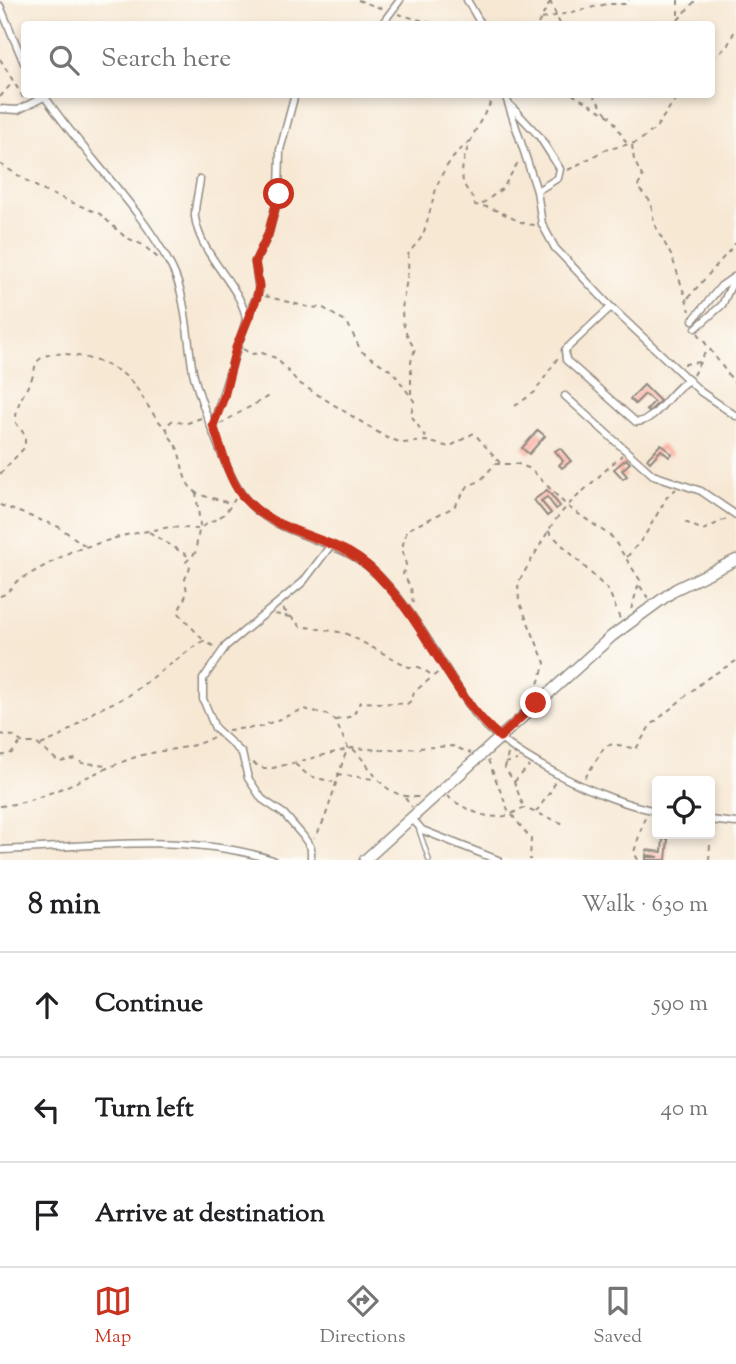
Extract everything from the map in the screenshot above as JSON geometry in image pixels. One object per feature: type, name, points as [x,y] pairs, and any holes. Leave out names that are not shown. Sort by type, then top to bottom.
[{"type":"main road","points":[[365,860],[536,703],[627,624],[653,605],[736,560]]},
{"type":"street","points":[[385,21],[400,0]]},
{"type":"street","points":[[467,0],[479,21]]},
{"type":"street","points":[[0,6],[21,56]]},
{"type":"street","points":[[0,110],[18,110],[41,98]]},
{"type":"street","points":[[46,98],[135,213],[173,271],[194,374],[241,493],[284,528],[346,551],[370,568],[410,614],[476,714],[512,747],[581,785],[652,810]]},
{"type":"street","points":[[214,427],[246,320],[257,297],[259,286],[255,262],[268,235],[279,194],[280,150],[295,98]]},
{"type":"street","points":[[506,98],[537,191],[542,224],[555,248],[611,307],[712,402],[736,416]]},
{"type":"street","points":[[507,103],[539,136],[558,163],[561,173],[552,183],[537,191]]},
{"type":"street","points":[[200,179],[195,213],[200,235],[245,310],[246,320]]},
{"type":"street","points":[[694,324],[722,305],[735,276]]},
{"type":"street","points":[[694,324],[722,286],[735,276]]},
{"type":"street","points":[[611,307],[565,350],[566,360],[636,422],[645,421],[678,386],[689,380]]},
{"type":"street","points":[[565,396],[653,475],[714,497],[736,515]]},
{"type":"street","points":[[311,860],[309,845],[284,814],[262,799],[248,778],[243,756],[220,733],[208,715],[203,699],[203,679],[222,652],[303,582],[331,545]]},
{"type":"street","points":[[413,814],[418,828],[498,860]]},
{"type":"street","points":[[715,822],[736,823]]},
{"type":"street","points":[[0,850],[179,844],[230,848],[273,860]]},
{"type":"lane","points":[[418,828],[429,860]]},
{"type":"path","points":[[358,0],[423,21]]},
{"type":"path","points":[[541,19],[607,4],[625,4],[629,0]]},
{"type":"path","points":[[678,0],[678,20]]},
{"type":"path","points":[[678,20],[696,0]]},
{"type":"path","points":[[551,1],[559,21]]},
{"type":"path","points":[[541,19],[551,1]]},
{"type":"path","points":[[715,56],[727,47],[736,28]]},
{"type":"path","points":[[0,58],[21,95]]},
{"type":"path","points":[[0,97],[13,82]]},
{"type":"path","points":[[25,98],[32,103]]},
{"type":"path","points":[[494,98],[472,139],[462,177],[475,205],[499,209],[525,224],[542,224]]},
{"type":"path","points":[[579,98],[608,115]]},
{"type":"path","points":[[595,98],[627,144]]},
{"type":"path","points":[[561,173],[588,156],[627,144],[632,145],[652,131],[676,98]]},
{"type":"path","points":[[411,394],[411,362],[415,349],[403,323],[401,307],[410,272],[408,255],[423,235],[436,185],[446,163],[472,139]]},
{"type":"path","points":[[632,145],[634,160],[643,178],[637,187],[651,202],[654,223],[688,299],[694,324],[736,385]]},
{"type":"path","points":[[480,205],[492,199],[506,185],[523,152]]},
{"type":"path","points":[[0,164],[43,190],[100,214],[125,237],[143,246],[161,262]]},
{"type":"path","points":[[688,299],[736,243]]},
{"type":"path","points":[[257,297],[324,308],[348,324],[354,341],[364,355],[378,360],[393,372],[411,394],[414,401],[411,415],[429,441]]},
{"type":"path","points":[[239,342],[247,352],[276,358],[299,383],[387,438],[403,443],[429,441],[449,447],[474,433],[500,463],[527,466],[567,506],[609,535],[637,573],[640,586],[653,605]]},
{"type":"path","points":[[689,380],[708,348]]},
{"type":"path","points":[[515,406],[535,392],[537,385],[565,350]]},
{"type":"path","points":[[0,474],[24,447],[25,435],[16,424],[19,399],[39,359],[52,354],[80,356],[120,372],[136,387],[155,418],[167,429],[178,451],[184,477],[196,492],[232,503]]},
{"type":"path","points":[[676,366],[701,362]]},
{"type":"path","points":[[214,427],[272,394]]},
{"type":"path","points":[[167,429],[173,420],[189,423],[208,414]]},
{"type":"path","points":[[536,703],[535,688],[545,663],[522,611],[517,588],[548,531],[567,506],[625,452]]},
{"type":"path","points":[[410,614],[412,592],[403,574],[406,565],[402,548],[407,530],[454,507],[468,486],[480,481],[500,463]]},
{"type":"path","points":[[626,559],[667,497],[684,485]]},
{"type":"path","points":[[196,492],[198,529],[195,553],[186,562],[190,570],[185,579],[187,593],[178,612],[204,641],[222,652]]},
{"type":"path","points":[[0,596],[41,566],[87,547],[170,527],[198,529],[224,515],[241,493]]},
{"type":"path","points":[[0,505],[59,527],[87,547]]},
{"type":"path","points":[[685,522],[703,530],[736,515]]},
{"type":"path","points":[[548,531],[609,591],[627,624]]},
{"type":"path","points":[[148,532],[162,542],[179,548],[190,557]]},
{"type":"path","points":[[627,624],[640,586]]},
{"type":"path","points":[[277,604],[300,626],[345,633],[409,667],[419,667],[432,676]]},
{"type":"path","points":[[267,612],[290,617]]},
{"type":"path","points":[[0,734],[13,736],[21,742],[41,745],[61,736],[95,710],[128,696],[171,661],[204,641]]},
{"type":"path","points":[[581,785],[605,746],[614,744],[636,749],[650,726],[706,679],[736,661]]},
{"type":"path","points":[[335,720],[353,716],[359,702],[407,704],[412,700],[414,692],[445,667]]},
{"type":"path","points":[[0,806],[22,803],[112,765],[167,748],[193,747],[220,733],[260,727],[302,709],[326,714],[335,720],[348,748],[334,783],[322,827],[309,845]]},
{"type":"path","points":[[0,756],[12,753],[21,742]]},
{"type":"path","points":[[41,745],[60,762],[76,759],[82,763],[112,765]]},
{"type":"path","points":[[243,756],[267,769],[348,748],[383,750],[452,746],[481,754],[493,767],[511,815],[531,839],[530,860]]},
{"type":"path","points":[[512,747],[505,763],[524,808]]},
{"type":"path","points":[[505,763],[530,757]]},
{"type":"path","points":[[514,782],[530,757]]},
{"type":"path","points":[[294,763],[309,776],[334,783]]},
{"type":"path","points":[[337,774],[375,779]]},
{"type":"path","points":[[536,812],[560,774]]},
{"type":"path","points":[[404,797],[413,814]]},
{"type":"path","points":[[511,815],[524,808],[564,824]]},
{"type":"path","points":[[638,860],[634,852],[648,810]]},
{"type":"path","points":[[709,860],[712,839]]},
{"type":"building","points":[[644,385],[660,401],[649,412],[646,410],[654,402],[645,394],[635,404],[630,399]]},
{"type":"building","points":[[538,430],[545,436],[529,454],[522,448]]},
{"type":"building","points":[[661,444],[672,454],[669,457],[661,450],[650,462],[647,459]]},
{"type":"building","points":[[560,448],[571,461],[562,468],[559,465],[563,461],[555,451]]},
{"type":"building","points":[[626,459],[630,463],[622,470],[627,476],[623,479],[614,469]]},
{"type":"building","points":[[547,490],[560,506],[556,509],[547,497],[541,501],[551,513],[547,516],[534,500]]},
{"type":"building","points":[[663,839],[668,839],[666,860],[646,860],[646,857],[659,857],[646,855],[647,850],[662,852]]},
{"type":"route","points":[[279,194],[266,241],[255,262],[259,291],[236,348],[224,397],[213,425],[236,486],[246,499],[284,528],[346,551],[370,568],[410,614],[476,714],[500,737],[536,703]]}]
